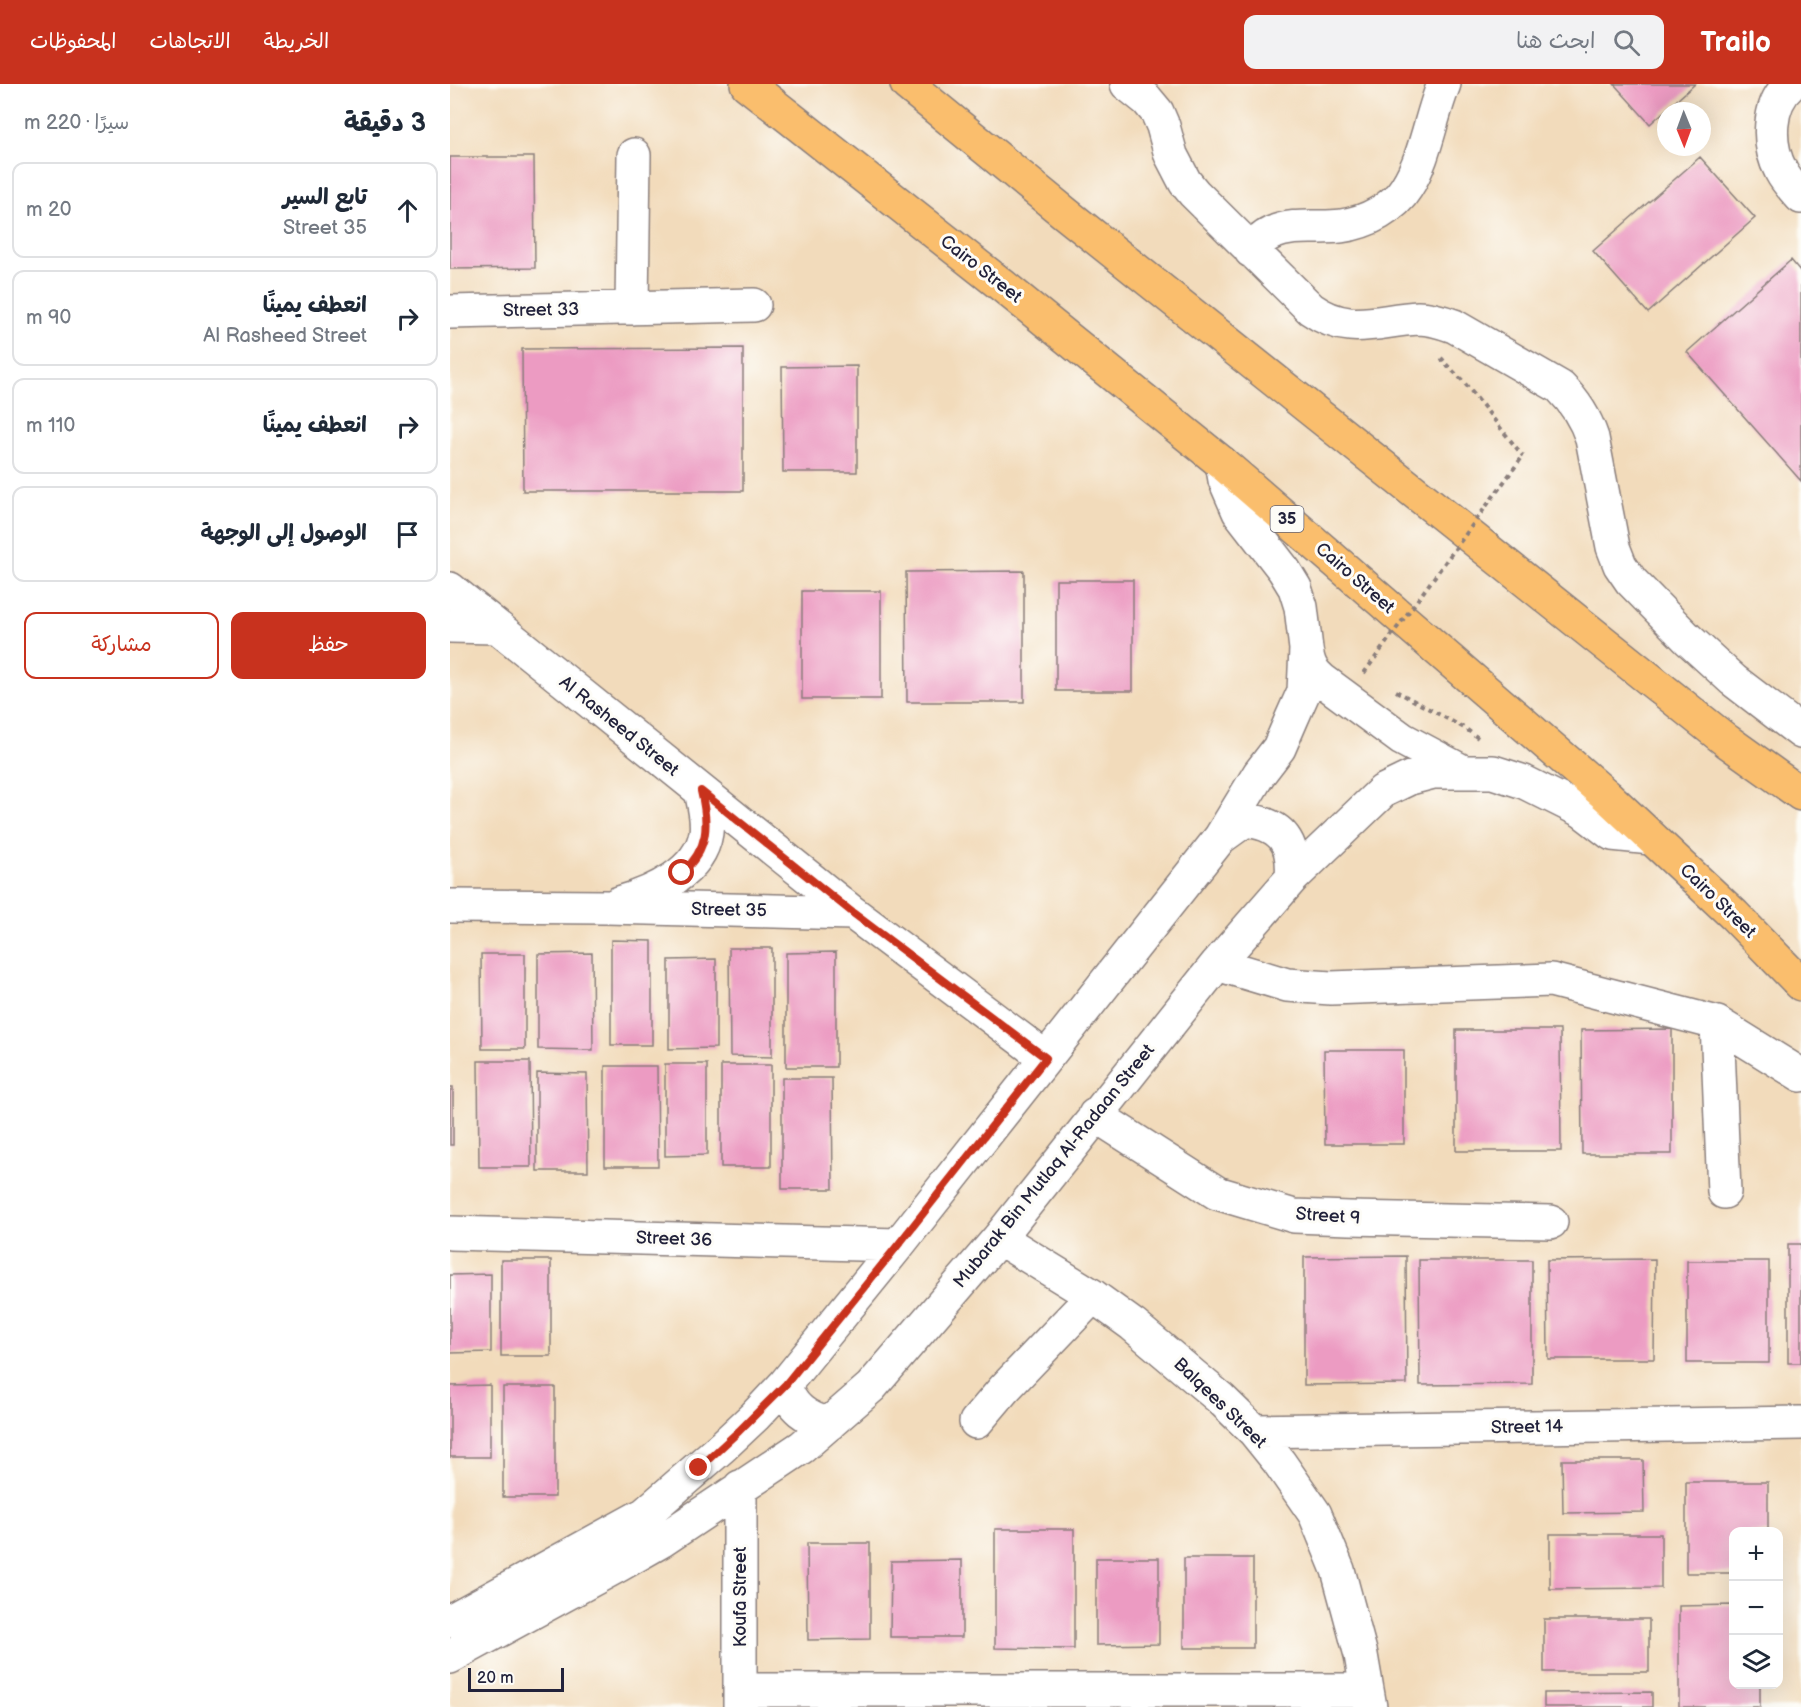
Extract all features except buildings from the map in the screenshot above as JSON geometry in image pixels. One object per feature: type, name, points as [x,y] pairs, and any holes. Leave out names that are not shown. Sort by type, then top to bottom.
[{"type":"main road","name":"Cairo Street","points":[[747,84],[1004,286],[1222,462],[1598,788],[1734,915],[1801,984]]},
{"type":"main road","points":[[907,84],[1066,214],[1718,734],[1801,794]]},
{"type":"street","points":[[1127,84],[1147,100],[1157,112],[1171,155],[1185,182],[1251,251],[1322,317],[1334,322],[1353,325],[1421,318],[1438,320],[1463,330],[1560,387],[1571,398],[1587,424],[1592,438],[1613,547],[1620,565],[1632,581],[1688,639],[1733,680],[1801,732]]},
{"type":"street","points":[[1251,251],[1265,237],[1282,229],[1340,226],[1365,221],[1387,208],[1405,190],[1417,168],[1435,105],[1444,84]]},
{"type":"street","points":[[1791,84],[1785,89],[1777,103],[1773,116],[1772,140],[1776,160],[1785,179],[1801,197]]},
{"type":"street","points":[[632,308],[634,155]]},
{"type":"street","name":"Street 33","points":[[450,312],[754,305]]},
{"type":"street","points":[[1222,462],[1225,480],[1239,512],[1284,570],[1295,588],[1301,607],[1308,662],[1312,672],[1402,739],[1463,772]]},
{"type":"street","name":"Al Rasheed Street","points":[[450,589],[853,913],[1046,1058]]},
{"type":"street","points":[[450,626],[495,627]]},
{"type":"street","points":[[450,1621],[645,1514],[731,1439],[786,1384],[1220,838],[1259,774],[1278,748],[1293,718],[1304,691],[1306,650]]},
{"type":"street","name":"Mubarak Bin Mutlaq Al-Radaan Street","points":[[450,1657],[661,1541],[802,1447],[871,1387],[999,1238],[1217,964],[1293,878],[1383,791],[1410,778],[1433,772],[1493,772],[1524,782],[1582,811],[1612,834],[1651,838]]},
{"type":"street","name":"Street 35","points":[[606,907],[657,888],[672,880],[690,865],[697,856],[706,833],[701,791]]},
{"type":"street","points":[[1220,838],[1245,820],[1262,822],[1277,830],[1288,844],[1294,860],[1293,878]]},
{"type":"street","name":"Street 35","points":[[450,906],[853,913]]},
{"type":"street","points":[[1217,964],[1287,985],[1331,988],[1551,981],[1717,1023],[1801,1075]]},
{"type":"street","points":[[1717,1023],[1724,1192]]},
{"type":"street","name":"Street 9","points":[[1095,1116],[1217,1193],[1294,1216],[1551,1222]]},
{"type":"street","name":"Street 36","points":[[450,1233],[898,1245]]},
{"type":"street","name":"Balqees Street","points":[[999,1238],[1093,1296],[1133,1325],[1221,1399],[1254,1431],[1315,1514],[1347,1601],[1369,1698]]},
{"type":"street","points":[[976,1422],[1004,1389],[1093,1296]]},
{"type":"street","points":[[786,1384],[794,1404],[814,1420],[829,1424]]},
{"type":"street","name":"Street 14","points":[[1254,1431],[1801,1423]]},
{"type":"street","name":"Koufa Street","points":[[740,1487],[740,1699]]},
{"type":"street","points":[[740,1699],[1369,1698]]},
{"type":"path","points":[[1374,679],[1364,673],[1523,456],[1463,381]]},
{"type":"path","points":[[1394,690],[1466,729]]},
{"type":"route","points":[[682,873],[697,856],[706,833],[705,807],[701,791],[853,913],[1046,1058],[786,1384],[699,1468]]}]
